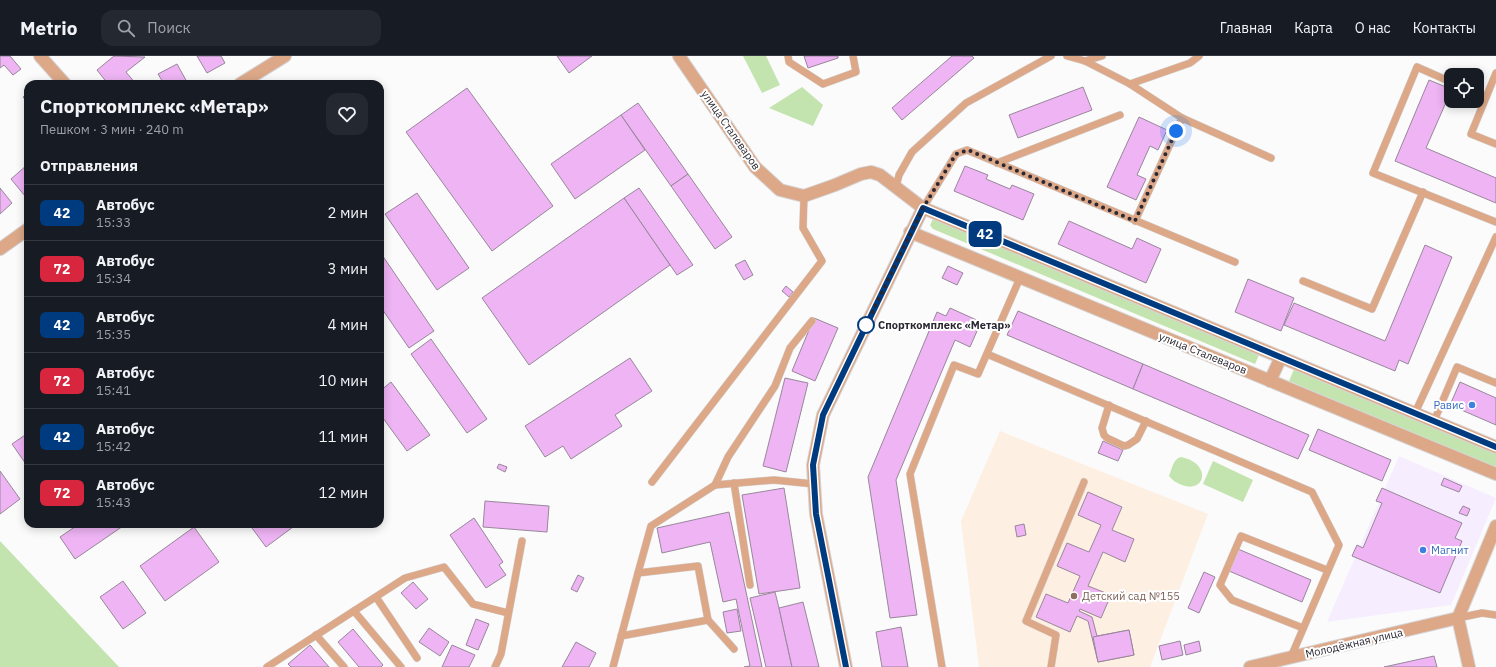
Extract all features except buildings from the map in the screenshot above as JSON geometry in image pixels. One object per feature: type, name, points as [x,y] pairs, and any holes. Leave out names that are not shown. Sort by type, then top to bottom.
[{"type":"street","points":[[40,56],[61,80]]},
{"type":"street","points":[[246,80],[285,56]]},
{"type":"street","name":"улица Сталеваров","points":[[679,56],[756,167],[780,190],[804,196]]},
{"type":"street","points":[[804,196],[861,174],[871,172],[880,175],[923,208],[1496,447]]},
{"type":"street","points":[[846,667],[816,514],[813,465],[823,415],[910,232],[923,208]]},
{"type":"street","points":[[0,249],[24,232]]},
{"type":"street","name":"улица Сталеваров","points":[[910,232],[1496,474]]},
{"type":"street","points":[[1270,381],[1281,357]]},
{"type":"street","points":[[1469,667],[1458,618],[1496,526]]},
{"type":"street","name":"Молодёжная улица","points":[[1250,667],[1458,618]]},
{"type":"lane","points":[[788,56],[789,62],[823,84],[856,72],[854,56]]},
{"type":"lane","points":[[896,187],[899,175],[912,152],[966,103],[1051,56]]},
{"type":"lane","points":[[1067,56],[1085,61],[1130,84],[1182,118],[1271,158]]},
{"type":"lane","points":[[1085,61],[1102,56]]},
{"type":"lane","points":[[1130,84],[1190,63],[1199,56]]},
{"type":"lane","points":[[1444,79],[1417,68],[1373,173],[1496,222]]},
{"type":"lane","points":[[1496,73],[1471,134],[1496,144]]},
{"type":"lane","points":[[997,163],[1120,115]]},
{"type":"lane","points":[[1135,221],[1182,118]]},
{"type":"lane","points":[[923,208],[956,154],[968,150],[1235,262]]},
{"type":"lane","points":[[1303,281],[1372,309],[1422,192]]},
{"type":"lane","points":[[652,482],[822,261],[803,228],[804,196]]},
{"type":"lane","points":[[1414,413],[1496,238]]},
{"type":"lane","points":[[942,667],[910,474],[954,364],[978,374],[1020,278]]},
{"type":"lane","points":[[715,485],[728,457],[775,386],[790,348],[812,321]]},
{"type":"lane","points":[[987,354],[1312,492],[1339,545],[1291,657]]},
{"type":"lane","points":[[1434,421],[1457,367],[1496,382]]},
{"type":"lane","points":[[1109,405],[1102,428],[1104,435],[1124,446],[1138,438],[1146,421]]},
{"type":"lane","points":[[613,667],[650,526],[715,485],[774,480],[814,484]]},
{"type":"lane","points":[[1051,667],[1056,635],[1026,620],[1084,482]]},
{"type":"lane","points":[[734,483],[750,585]]},
{"type":"lane","points":[[1303,628],[1232,600],[1220,585],[1241,536],[1327,570]]},
{"type":"lane","points":[[495,667],[500,654],[522,542]]},
{"type":"lane","points":[[638,573],[698,566],[708,620],[734,649]]},
{"type":"lane","points":[[267,667],[405,578],[444,567],[473,604],[508,613]]},
{"type":"lane","points":[[376,597],[417,658]]},
{"type":"lane","points":[[354,611],[401,667]]},
{"type":"lane","points":[[1458,618],[1482,612],[1496,615]]},
{"type":"lane","points":[[621,636],[708,620]]},
{"type":"lane","points":[[316,635],[344,667]]},
{"type":"shaded area","name":"Детский сад №155","points":[[1000,431],[1208,514],[1150,667],[979,667],[961,521]]},
{"type":"shaded area","points":[[1399,456],[1496,498],[1451,605],[1327,622]]},
{"type":"green space","points":[[743,56],[766,56],[780,85],[762,93]]},
{"type":"green space","points":[[802,87],[823,105],[813,126],[769,108]]},
{"type":"green space","points":[[933,219],[938,219],[1260,353],[1255,364],[933,229],[930,225]]},
{"type":"green space","points":[[1295,367],[1496,451],[1496,468],[1289,381]]},
{"type":"green space","points":[[1181,457],[1191,460],[1198,465],[1202,477],[1200,482],[1196,485],[1190,487],[1182,485],[1175,482],[1169,476],[1174,462]]},
{"type":"green space","points":[[1213,461],[1253,480],[1243,502],[1203,484]]},
{"type":"green space","points":[[0,541],[119,667],[0,667]]},
{"type":"bus line","name":"42","points":[[846,667],[816,514],[813,465],[823,415],[910,232],[923,208],[1496,447]]},
{"type":"place","name":"Спорткомплекс «Метар»","points":[[866,325]]},
{"type":"place","name":"Равис","points":[[1472,405]]},
{"type":"place","name":"Магнит","points":[[1423,550]]},
{"type":"place","name":"Детский сад №155","points":[[1074,596]]},
{"type":"route","points":[[866,325],[910,232],[956,154],[968,150],[1135,221],[1176,131]]}]
